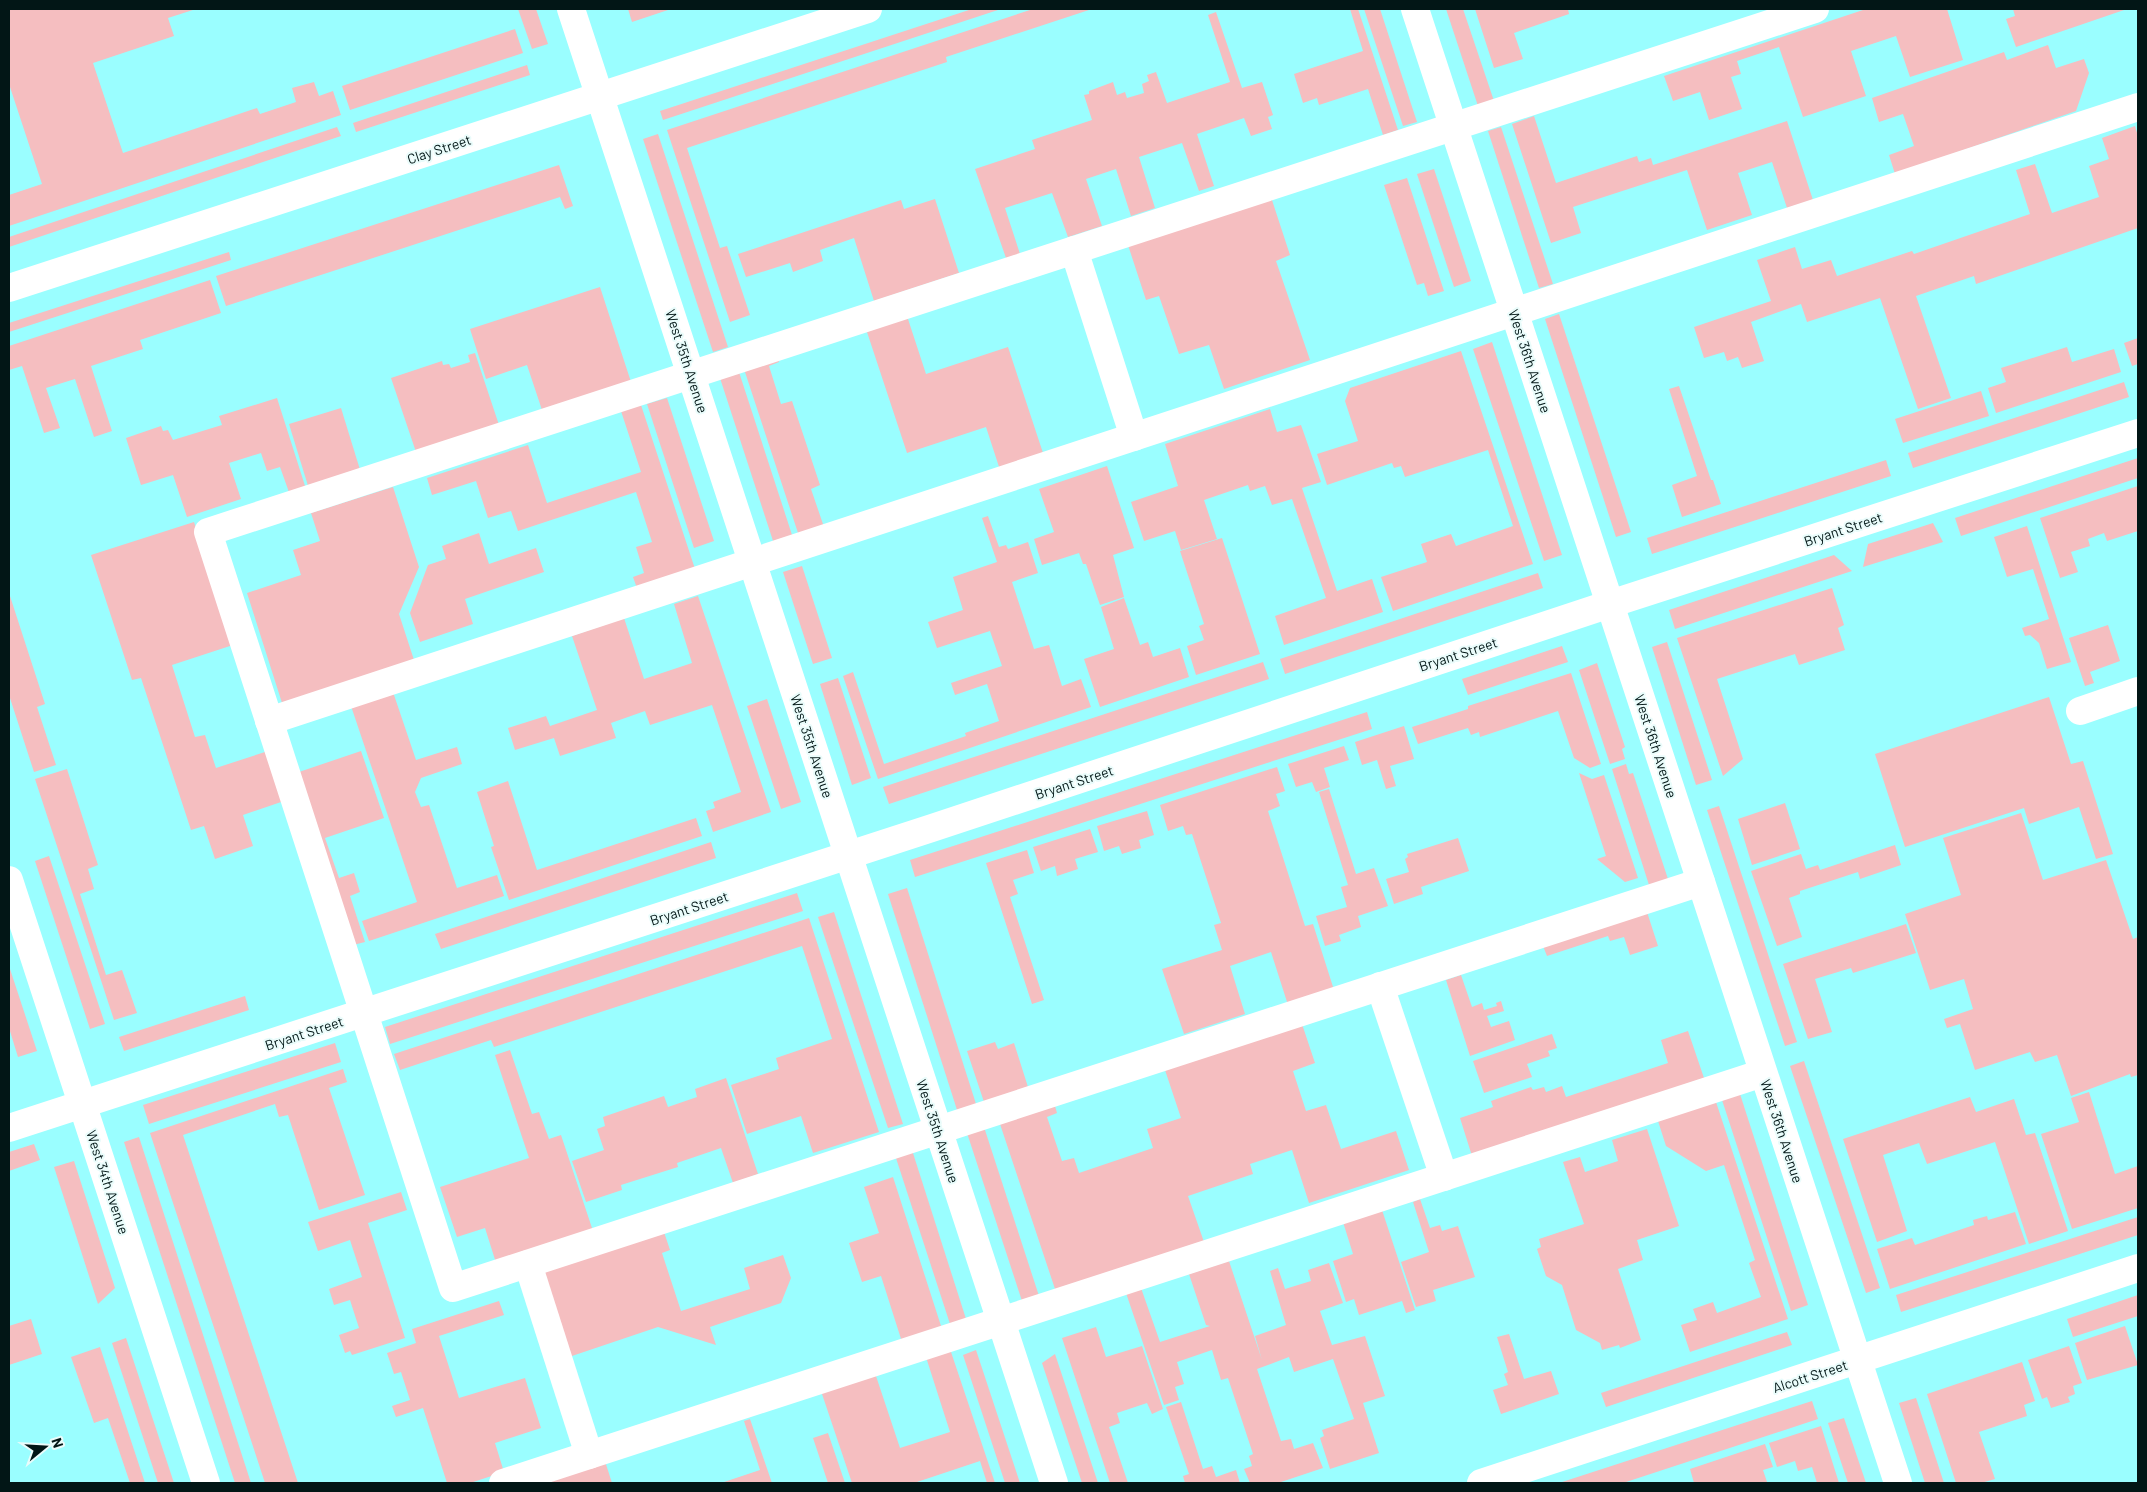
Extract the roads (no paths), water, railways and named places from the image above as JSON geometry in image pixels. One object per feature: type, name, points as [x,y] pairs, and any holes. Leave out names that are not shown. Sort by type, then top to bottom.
[{"type":"street","name":"West 35th Avenue","points":[[571,9],[1054,1483]]},
{"type":"street","name":"Clay Street","points":[[9,288],[868,9]]},
{"type":"street","name":"West 36th Avenue","points":[[1415,9],[1898,1483]]},
{"type":"street","points":[[1701,882],[453,1288],[208,532],[1815,9]]},
{"type":"street","points":[[270,721],[2138,107]]},
{"type":"street","points":[[1074,250],[1134,437]]},
{"type":"street","name":"Bryant Street","points":[[9,1128],[364,1014],[1610,604],[2138,433]]},
{"type":"street","points":[[2080,711],[2138,691]]},
{"type":"street","name":"West 34th Avenue","points":[[9,880],[206,1483]]},
{"type":"street","points":[[1380,986],[1444,1177]]},
{"type":"street","points":[[503,1483],[1763,1073]]},
{"type":"street","points":[[528,1264],[589,1455]]},
{"type":"street","name":"Alcott Street","points":[[1481,1483],[2138,1268]]}]
